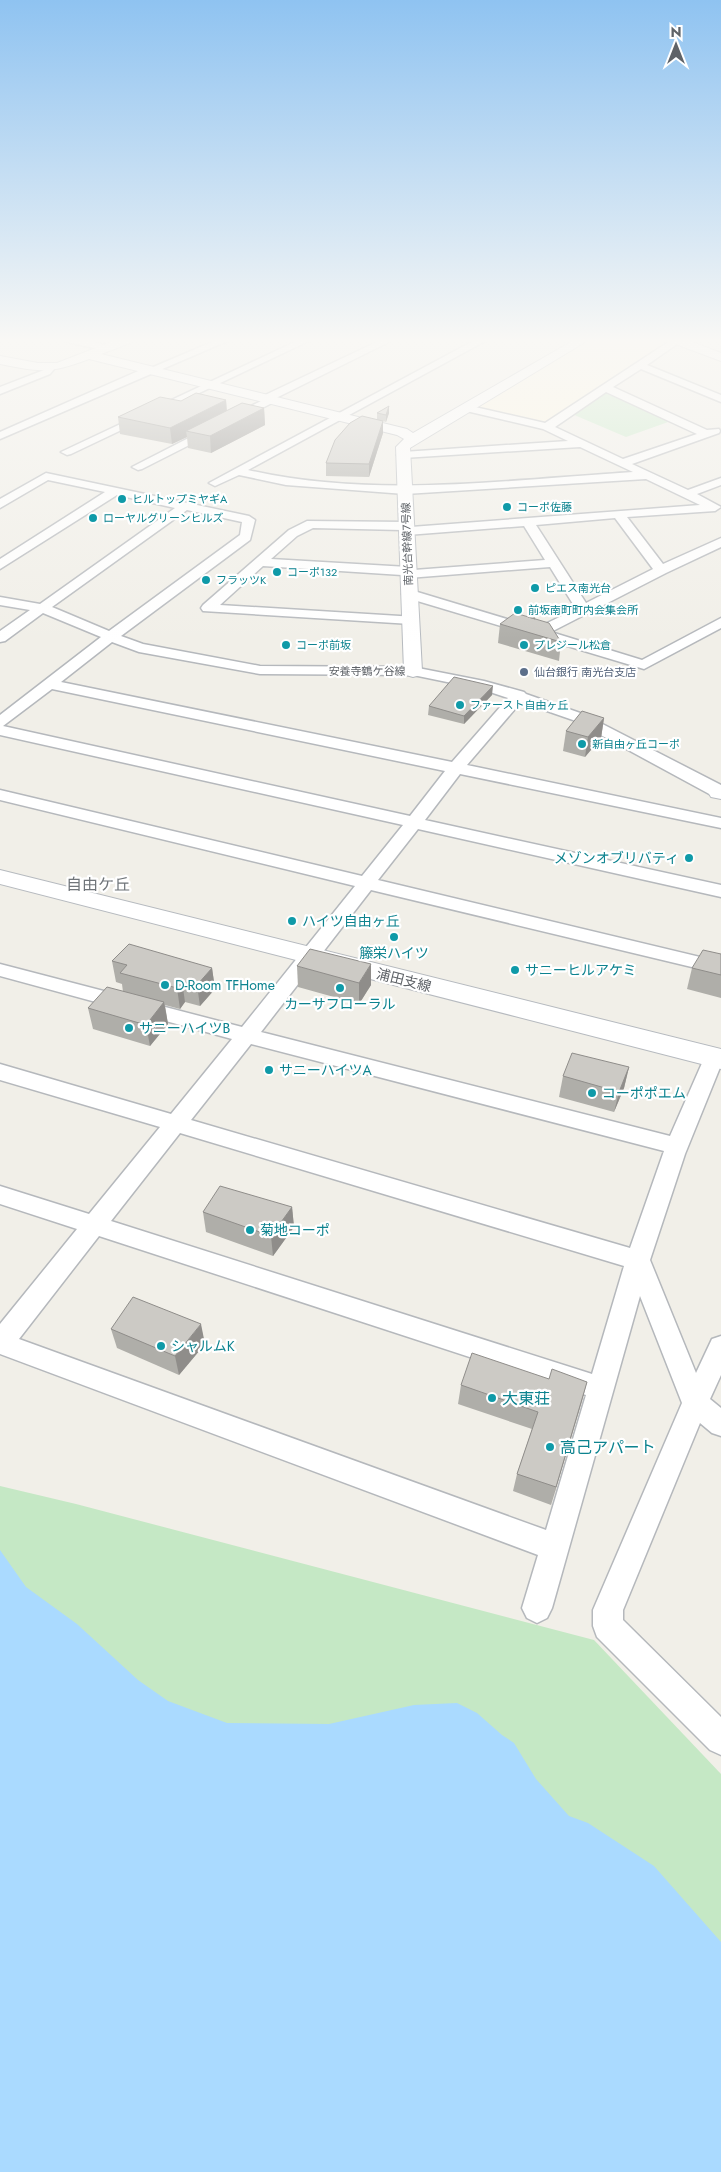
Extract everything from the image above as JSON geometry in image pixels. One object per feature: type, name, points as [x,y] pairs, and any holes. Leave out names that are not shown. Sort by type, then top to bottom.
[{"type":"street","points":[[67,452],[91,440]]},
{"type":"street","points":[[138,467],[189,440]]},
{"type":"street","points":[[215,483],[294,440]]},
{"type":"street","points":[[411,440],[403,447],[403,454],[582,444]]},
{"type":"street","points":[[575,440],[718,509]]},
{"type":"street","points":[[624,463],[689,440]]},
{"type":"street","name":"南光台幹線７号線","points":[[403,454],[413,671]]},
{"type":"street","points":[[238,471],[286,482],[405,490],[648,475]]},
{"type":"street","points":[[0,504],[46,476],[249,520],[246,537],[110,637],[0,722]]},
{"type":"street","points":[[688,494],[721,481]]},
{"type":"street","points":[[0,565],[115,491]]},
{"type":"street","points":[[0,638],[184,506]]},
{"type":"street","points":[[410,620],[208,608],[293,533],[311,524],[406,528],[718,509]]},
{"type":"street","points":[[619,515],[662,570]]},
{"type":"street","points":[[528,522],[584,611]]},
{"type":"street","points":[[539,633],[721,542]]},
{"type":"street","points":[[261,562],[408,573],[554,563]]},
{"type":"street","points":[[409,594],[644,665],[721,622]]},
{"type":"street","name":"安養寺鶴ケ谷線","points":[[0,601],[42,608],[139,648],[260,670],[413,671],[484,685],[519,695],[578,717],[720,791]]},
{"type":"street","points":[[50,684],[721,823]]},
{"type":"street","points":[[519,695],[456,768],[310,956],[0,1343],[554,1547]]},
{"type":"street","points":[[0,730],[721,891]]},
{"type":"street","points":[[0,795],[721,968]]},
{"type":"street","name":"浦田支線","points":[[0,877],[717,1059]]},
{"type":"street","points":[[0,970],[677,1146]]},
{"type":"street","points":[[536,1608],[602,1389],[638,1260],[677,1146],[717,1059]]},
{"type":"street","points":[[0,1072],[638,1260]]},
{"type":"street","points":[[0,1195],[602,1389]]},
{"type":"street","points":[[638,1260],[695,1403],[721,1424]]},
{"type":"street","points":[[721,1347],[695,1403],[608,1610],[608,1626],[721,1739]]},
{"type":"green space","points":[[0,1486],[76,1504],[594,1640],[721,1774],[721,2172],[0,2172]]},
{"type":"water","points":[[0,1550],[26,1587],[77,1624],[138,1680],[168,1701],[227,1723],[329,1724],[414,1705],[457,1703],[477,1713],[514,1743],[536,1779],[569,1816],[588,1823],[654,1866],[721,1942],[721,2172],[0,2172]]},
{"type":"building","points":[[335,440],[377,440],[369,464],[326,463]]},
{"type":"building","points":[[515,613],[549,623],[561,642],[500,624]]},
{"type":"building","name":"ファースト自由ヶ丘","points":[[454,677],[493,686],[464,716],[429,706]]},
{"type":"building","points":[[582,711],[604,718],[588,737],[566,731]]},
{"type":"building","points":[[129,944],[212,968],[197,985],[182,981],[177,988],[120,973],[127,965],[112,961]]},
{"type":"building","points":[[310,949],[371,964],[359,983],[297,966]]},
{"type":"building","points":[[703,950],[721,954],[721,975],[692,968]]},
{"type":"building","points":[[107,987],[164,1002],[146,1025],[88,1008]]},
{"type":"building","points":[[572,1053],[629,1067],[619,1092],[563,1076]]},
{"type":"building","points":[[220,1186],[292,1207],[271,1236],[203,1212]]},
{"type":"building","points":[[133,1297],[201,1324],[175,1356],[111,1329]]},
{"type":"building","points":[[472,1353],[549,1379],[552,1369],[587,1382],[556,1487],[517,1474],[538,1412],[461,1385]]},
{"type":"place","name":"ヒルトップミヤギA","points":[[122,499]]},
{"type":"place","name":"コーポ佐藤","points":[[507,507]]},
{"type":"place","name":"ローヤルグリーンヒルズ","points":[[93,518]]},
{"type":"place","name":"コーポ132","points":[[277,572]]},
{"type":"place","name":"フラッツK","points":[[206,580]]},
{"type":"place","name":"ピエス南光台","points":[[535,588]]},
{"type":"place","name":"前坂南町町内会集会所","points":[[518,610]]},
{"type":"place","name":"コーポ前坂","points":[[286,645]]},
{"type":"place","name":"プレジール松倉","points":[[524,645]]},
{"type":"place","name":"仙台銀行 南光台支店","points":[[524,672]]},
{"type":"place","name":"ファースト自由ヶ丘","points":[[460,705]]},
{"type":"place","name":"新自由ヶ丘コーポ","points":[[582,744]]},
{"type":"place","name":"メゾンオブリバティ","points":[[689,858]]},
{"type":"place","name":"ハイツ自由ヶ丘","points":[[292,921]]},
{"type":"place","name":"籐栄ハイツ","points":[[394,937]]},
{"type":"place","name":"サニーヒルアケミ","points":[[515,970]]},
{"type":"place","name":"D-Room TFHome","points":[[165,985]]},
{"type":"place","name":"カーサフローラル","points":[[340,988]]},
{"type":"place","name":"サニーハイツB","points":[[129,1028]]},
{"type":"place","name":"サニーハイツA","points":[[269,1070]]},
{"type":"place","name":"コーポポエム","points":[[592,1093]]},
{"type":"place","name":"菊地コーポ","points":[[250,1230]]},
{"type":"place","name":"シャルムK","points":[[161,1346]]},
{"type":"place","name":"大東荘","points":[[492,1398]]},
{"type":"place","name":"高己アパート","points":[[550,1447]]},
{"type":"district","name":"自由ケ丘","points":[[98,884]]}]
